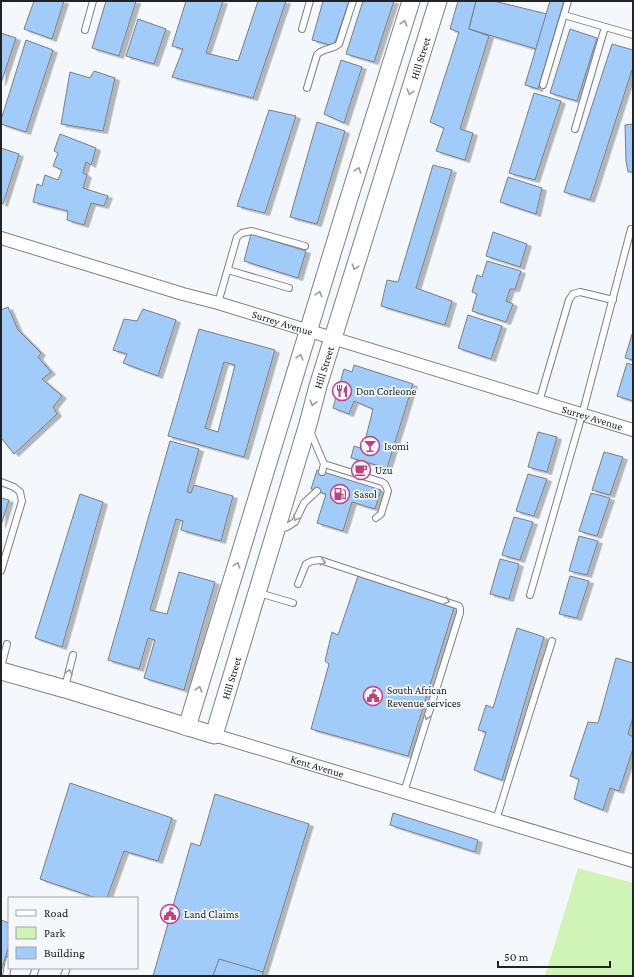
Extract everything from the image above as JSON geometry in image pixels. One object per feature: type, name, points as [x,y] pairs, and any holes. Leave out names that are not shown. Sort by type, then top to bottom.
[{"type":"main road","points":[[187,727],[411,1]]},
{"type":"main road","name":"Hill Street","points":[[214,735],[308,424],[318,386],[438,1]]},
{"type":"main road","name":"Kent Avenue","points":[[1,671],[214,735]]},
{"type":"street","name":"Surrey Avenue","points":[[1,238],[633,430]]},
{"type":"street","name":"Kent Avenue","points":[[214,735],[633,861]]},
{"type":"lane","points":[[84,30],[94,1]]},
{"type":"lane","points":[[302,29],[310,1]]},
{"type":"lane","points":[[307,88],[317,55],[320,51],[339,44],[353,1]]},
{"type":"lane","points":[[543,85],[568,1]]},
{"type":"lane","points":[[564,15],[633,35]]},
{"type":"lane","points":[[575,129],[605,27]]},
{"type":"lane","points":[[530,595],[582,415],[631,229]]},
{"type":"lane","points":[[218,303],[237,237],[242,233],[252,231],[304,246]]},
{"type":"lane","points":[[228,270],[289,288]]},
{"type":"lane","points":[[539,402],[569,300],[573,294],[580,292],[613,300]]},
{"type":"lane","points":[[308,424],[324,464],[322,472]]},
{"type":"lane","points":[[324,464],[385,484],[388,491],[381,514],[376,518]]},
{"type":"lane","points":[[1,482],[14,487],[20,492],[22,501],[1,570]]},
{"type":"lane","points":[[276,530],[287,527],[295,522],[304,503],[317,491]]},
{"type":"lane","points":[[298,584],[306,564],[312,560],[320,560],[459,606],[460,613],[404,792]]},
{"type":"lane","points":[[257,592],[293,603]]},
{"type":"lane","points":[[496,820],[552,641]]},
{"type":"lane","points":[[1,667],[7,644]]},
{"type":"lane","points":[[65,689],[73,656]]},
{"type":"lane","points":[[6,976],[8,965]]},
{"type":"green space","points":[[578,868],[633,883],[633,976],[545,976]]},
{"type":"building","points":[[34,1],[64,1],[52,39],[24,29]]},
{"type":"building","points":[[106,1],[136,1],[119,56],[92,48]]},
{"type":"building","points":[[186,1],[223,1],[206,53],[238,61],[258,1],[286,1],[253,98],[172,77],[183,49],[172,46]]},
{"type":"building","points":[[323,1],[349,1],[334,46],[312,40]]},
{"type":"building","points":[[363,1],[394,1],[374,62],[346,54]]},
{"type":"building","points":[[458,1],[476,1],[469,29],[489,36],[460,129],[473,133],[465,160],[436,151],[444,128],[430,122],[459,32],[450,29]]},
{"type":"building","points":[[476,1],[494,1],[547,14],[536,49],[469,29]]},
{"type":"building","points":[[550,1],[564,1],[538,89],[525,85]]},
{"type":"building","points":[[138,19],[166,29],[154,64],[126,56]]},
{"type":"building","points":[[570,29],[597,38],[577,101],[550,93]]},
{"type":"building","points":[[1,33],[16,38],[1,83]]},
{"type":"building","points":[[26,40],[53,50],[26,132],[1,124],[1,120]]},
{"type":"building","points":[[612,44],[633,50],[633,67],[590,200],[564,192]]},
{"type":"building","points":[[341,60],[362,67],[344,123],[324,114]]},
{"type":"building","points":[[94,71],[115,78],[103,131],[61,124],[70,72],[90,78]]},
{"type":"building","points":[[534,93],[561,101],[535,180],[509,173]]},
{"type":"building","points":[[269,110],[296,116],[265,213],[237,206]]},
{"type":"building","points":[[317,122],[345,131],[317,224],[290,217]]},
{"type":"building","points":[[633,124],[633,172],[628,172],[626,161],[625,125]]},
{"type":"building","points":[[60,134],[96,148],[91,165],[86,162],[83,173],[87,175],[83,188],[108,196],[104,206],[91,203],[84,225],[67,220],[68,211],[33,202],[37,184],[42,186],[45,175],[58,180],[62,170],[53,166],[58,153],[54,151]]},
{"type":"building","points":[[1,148],[19,154],[3,204],[1,203]]},
{"type":"building","points":[[433,165],[452,170],[416,288],[452,301],[445,325],[381,306],[387,280],[398,282]]},
{"type":"building","points":[[508,177],[542,188],[536,214],[500,202]]},
{"type":"building","points":[[493,232],[527,244],[520,267],[486,256]]},
{"type":"building","points":[[251,234],[306,251],[298,278],[244,261]]},
{"type":"building","points":[[487,261],[521,271],[515,289],[510,289],[506,301],[513,304],[506,322],[472,311],[477,294],[472,292],[477,275],[482,277]]},
{"type":"building","points":[[8,307],[18,330],[41,353],[38,357],[51,372],[42,379],[62,396],[53,407],[57,414],[14,454],[2,439],[1,440],[1,310]]},
{"type":"building","points":[[143,309],[176,320],[158,376],[123,363],[127,354],[113,350],[124,319],[137,321]]},
{"type":"building","points":[[468,315],[502,326],[491,359],[458,348]]},
{"type":"building","points":[[199,329],[275,350],[244,457],[168,436]],"holes":[[[224,362],[235,365],[218,432],[205,428]]]},
{"type":"building","points":[[632,334],[633,335],[633,360],[625,358]]},
{"type":"building","points":[[627,363],[633,365],[633,401],[617,396]]},
{"type":"building","points":[[354,365],[413,384],[387,468],[351,458],[354,446],[363,449],[373,409],[354,401],[349,414],[333,408],[344,369],[352,372]]},
{"type":"building","points":[[538,432],[557,437],[547,472],[528,467]]},
{"type":"building","points":[[170,441],[199,449],[187,492],[191,493],[194,485],[233,496],[221,541],[181,530],[183,521],[176,519],[150,610],[167,614],[179,572],[215,582],[184,690],[144,678],[155,640],[148,638],[139,669],[108,660]]},
{"type":"building","points":[[604,452],[623,457],[610,495],[592,490]]},
{"type":"building","points":[[317,470],[381,490],[375,509],[352,502],[343,531],[317,523],[326,494],[311,489]]},
{"type":"building","points":[[528,474],[547,479],[534,516],[516,511]]},
{"type":"building","points":[[591,493],[610,498],[597,536],[579,531]]},
{"type":"building","points":[[80,494],[103,502],[62,647],[35,638]]},
{"type":"building","points":[[1,498],[9,500],[1,525]]},
{"type":"building","points":[[514,517],[533,522],[520,560],[502,555]]},
{"type":"building","points":[[579,536],[598,541],[587,575],[569,571]]},
{"type":"building","points":[[500,559],[519,564],[509,599],[490,594]]},
{"type":"building","name":"South African Revenue services","points":[[358,576],[454,608],[408,756],[311,729],[329,664],[325,661],[332,632],[338,635]]},
{"type":"building","points":[[570,576],[589,581],[577,618],[559,614]]},
{"type":"building","points":[[517,628],[544,637],[502,780],[474,770],[486,732],[478,730],[486,705],[493,708]]},
{"type":"building","points":[[616,658],[633,663],[633,717],[628,734],[633,737],[633,749],[619,791],[610,788],[603,810],[574,799],[579,779],[570,776],[588,722],[598,723]]},
{"type":"building","points":[[70,783],[172,818],[158,861],[124,851],[107,897],[93,897],[40,879]]},
{"type":"building","points":[[215,794],[309,824],[262,976],[153,976],[191,843],[200,846]]},
{"type":"building","points":[[393,813],[478,840],[475,852],[390,825]]},
{"type":"building","points":[[1,920],[8,923],[8,948],[1,972]]},
{"type":"building","points":[[219,959],[263,972],[262,976],[213,976]]},
{"type":"place","name":"Don Corleone","points":[[342,391]]},
{"type":"place","name":"Isomi","points":[[370,446]]},
{"type":"place","name":"Uzu","points":[[361,470]]},
{"type":"place","name":"Sasol","points":[[340,494]]},
{"type":"place","name":"South African Revenue services","points":[[373,696]]},
{"type":"place","name":"Land Claims","points":[[170,914]]}]
